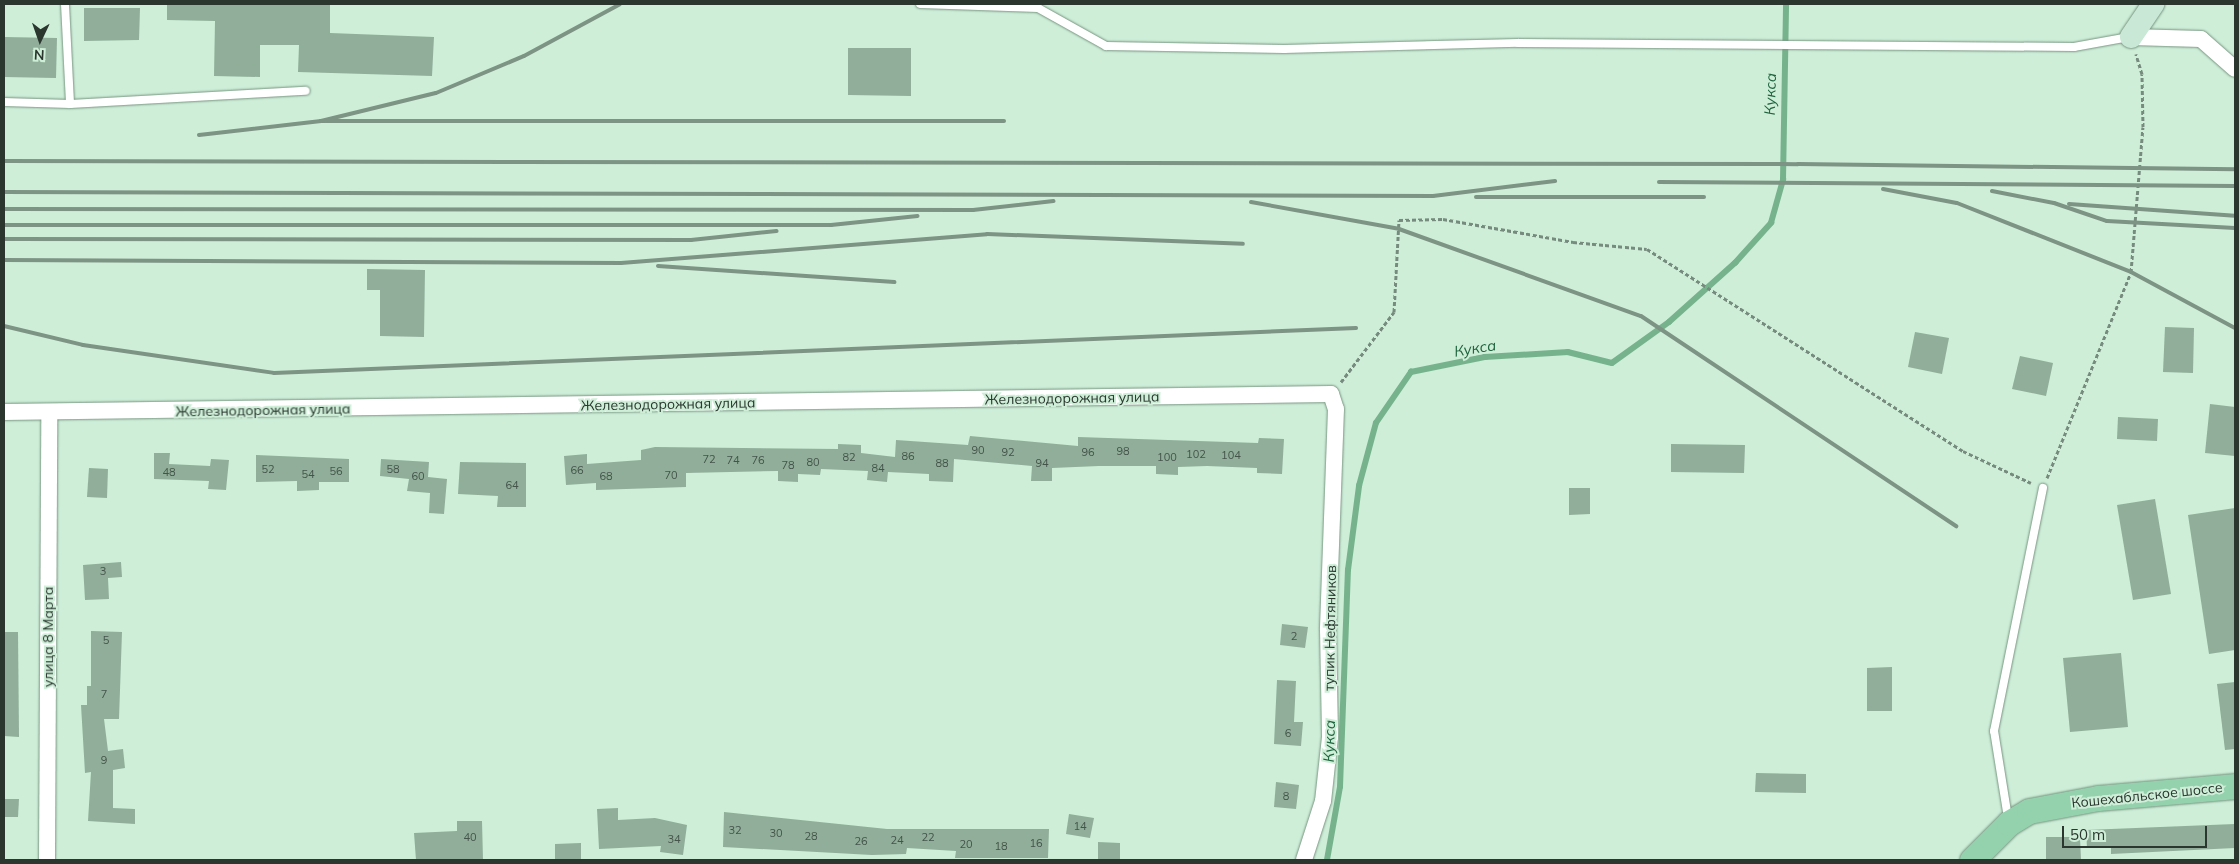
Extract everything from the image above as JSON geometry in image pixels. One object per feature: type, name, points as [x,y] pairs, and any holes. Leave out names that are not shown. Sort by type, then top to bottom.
[{"type":"main road","name":"Кошехабльское шоссе","points":[[2019,817],[2098,798],[2235,786]]},
{"type":"main road","points":[[1972,860],[2019,817]]},
{"type":"street","points":[[2131,37],[2153,4]]},
{"type":"street","points":[[2131,37],[2202,38],[2235,69]]},
{"type":"street","name":"Железнодорожная улица","points":[[4,412],[49,413],[1331,394]]},
{"type":"street","name":"тупик Нефтяников","points":[[1304,860],[1323,801],[1330,737],[1328,630],[1336,409],[1331,394]]},
{"type":"street","name":"улица 8 Марта","points":[[48,860],[49,413]]},
{"type":"lane","points":[[65,4],[70,104]]},
{"type":"lane","points":[[920,4],[1038,8],[1106,46],[1771,45],[2074,47],[2131,37]]},
{"type":"lane","points":[[4,102],[70,104],[306,91]]},
{"type":"lane","points":[[2019,817],[1994,731],[2043,488]]},
{"type":"path","points":[[1331,394],[1394,312],[1399,220],[1443,219],[1573,242],[1647,249],[1698,278],[1717,294],[1962,451],[2043,488],[2130,272],[2143,128],[2142,74],[2131,37]]},
{"type":"building","points":[[167,4],[330,4],[330,33],[434,37],[432,76],[298,72],[299,45],[260,45],[260,77],[214,76],[215,21],[167,20]]},
{"type":"building","points":[[84,8],[140,8],[139,40],[84,41]]},
{"type":"building","points":[[4,37],[57,38],[56,78],[4,77]]},
{"type":"building","points":[[848,48],[911,48],[911,96],[848,95]]},
{"type":"building","points":[[367,269],[425,270],[424,337],[380,336],[380,290],[367,290]]},
{"type":"building","points":[[2165,327],[2194,328],[2193,373],[2163,372]]},
{"type":"building","points":[[1915,332],[1949,338],[1942,374],[1908,367]]},
{"type":"building","points":[[2020,356],[2053,363],[2046,396],[2012,389]]},
{"type":"building","points":[[2210,404],[2235,407],[2235,456],[2205,453]]},
{"type":"building","points":[[2118,417],[2158,419],[2157,441],[2117,439]]},
{"type":"building","points":[[970,436],[1078,446],[1078,437],[1258,443],[1259,438],[1284,439],[1282,474],[1257,473],[1257,468],[1207,466],[1178,467],[1178,475],[1156,474],[1156,466],[1099,466],[1052,468],[1052,481],[1031,481],[1032,466],[954,459],[953,482],[929,481],[929,474],[888,472],[887,482],[867,480],[868,471],[821,469],[820,475],[798,474],[798,482],[778,481],[778,471],[686,473],[686,487],[596,490],[596,483],[566,485],[564,456],[587,454],[587,464],[641,460],[641,450],[655,447],[838,449],[838,444],[861,445],[861,453],[895,457],[896,440],[968,445]]},
{"type":"building","points":[[1671,444],[1745,445],[1744,473],[1671,472]]},
{"type":"building","points":[[154,453],[170,453],[169,464],[210,466],[211,459],[229,460],[226,490],[208,489],[209,481],[154,479]]},
{"type":"building","points":[[256,455],[349,459],[349,482],[319,482],[319,490],[297,491],[297,481],[256,482]]},
{"type":"building","points":[[381,459],[429,462],[428,477],[447,479],[444,514],[429,513],[430,493],[407,491],[409,479],[380,476]]},
{"type":"building","points":[[460,462],[526,463],[526,507],[497,507],[498,496],[458,494]]},
{"type":"building","points":[[89,468],[108,469],[107,498],[87,497]]},
{"type":"building","points":[[1569,488],[1590,488],[1590,514],[1569,515]]},
{"type":"building","points":[[2155,499],[2171,594],[2133,600],[2117,505]]},
{"type":"building","points":[[2235,508],[2235,650],[2209,654],[2188,515]]},
{"type":"building","points":[[121,562],[122,577],[108,578],[109,599],[85,600],[83,565]]},
{"type":"building","points":[[1282,624],[1308,627],[1305,648],[1280,645]]},
{"type":"building","points":[[91,631],[122,632],[119,719],[104,719],[108,751],[123,749],[125,768],[113,770],[113,808],[135,809],[135,824],[88,821],[91,772],[85,773],[81,705],[87,705],[87,686],[91,686]]},
{"type":"building","points":[[4,632],[18,632],[19,737],[4,736]]},
{"type":"building","points":[[2121,653],[2128,727],[2070,732],[2063,658]]},
{"type":"building","points":[[1892,667],[1892,711],[1867,711],[1867,668]]},
{"type":"building","points":[[1277,680],[1296,681],[1294,722],[1303,722],[1301,746],[1274,744]]},
{"type":"building","points":[[2235,682],[2235,749],[2225,750],[2217,684]]},
{"type":"building","points":[[1756,773],[1806,774],[1806,793],[1755,792]]},
{"type":"building","points":[[1276,782],[1299,785],[1296,809],[1274,807]]},
{"type":"building","points":[[4,799],[19,799],[18,817],[4,817]]},
{"type":"building","points":[[618,808],[618,820],[655,818],[687,825],[683,855],[660,852],[661,846],[599,849],[597,809]]},
{"type":"building","points":[[724,812],[887,829],[1049,829],[1048,858],[955,858],[956,851],[907,848],[906,854],[872,855],[723,847]]},
{"type":"building","points":[[1069,814],[1094,818],[1090,838],[1066,834]]},
{"type":"building","points":[[457,821],[482,821],[483,860],[416,860],[414,833],[457,831]]},
{"type":"building","points":[[2235,824],[2235,848],[2111,854],[2111,847],[2087,848],[2086,830]]},
{"type":"building","points":[[2046,837],[2080,837],[2081,860],[2046,860]]},
{"type":"building","points":[[1098,842],[1120,843],[1120,860],[1098,860]]},
{"type":"building","points":[[581,843],[581,860],[555,860],[555,844]]},
{"type":"waterway","name":"Кукса","points":[[1327,860],[1340,787],[1348,570],[1359,486],[1376,423],[1411,372],[1485,357],[1568,352],[1612,363],[1669,322],[1735,263],[1771,223],[1783,180],[1786,4]]},
{"type":"railway","points":[[199,135],[321,121],[436,93],[524,56],[620,4]]},
{"type":"railway","points":[[321,121],[1004,121]]},
{"type":"railway","points":[[4,161],[1798,164],[2235,169]]},
{"type":"railway","points":[[4,192],[1433,196],[1555,181]]},
{"type":"railway","points":[[1659,182],[2235,186]]},
{"type":"railway","points":[[1883,189],[1957,203],[2131,272],[2235,328]]},
{"type":"railway","points":[[1992,191],[2054,203],[2107,221],[2235,228]]},
{"type":"railway","points":[[1476,197],[1704,197]]},
{"type":"railway","points":[[4,209],[973,210],[1054,201]]},
{"type":"railway","points":[[1251,202],[1399,229],[1641,316],[1956,526]]},
{"type":"railway","points":[[2069,204],[2235,216]]},
{"type":"railway","points":[[4,225],[831,225],[918,216]]},
{"type":"railway","points":[[4,239],[691,240],[777,231]]},
{"type":"railway","points":[[4,260],[621,263],[987,234],[1243,244]]},
{"type":"railway","points":[[658,266],[894,282]]},
{"type":"railway","points":[[4,326],[83,345],[274,373],[1356,328]]}]
